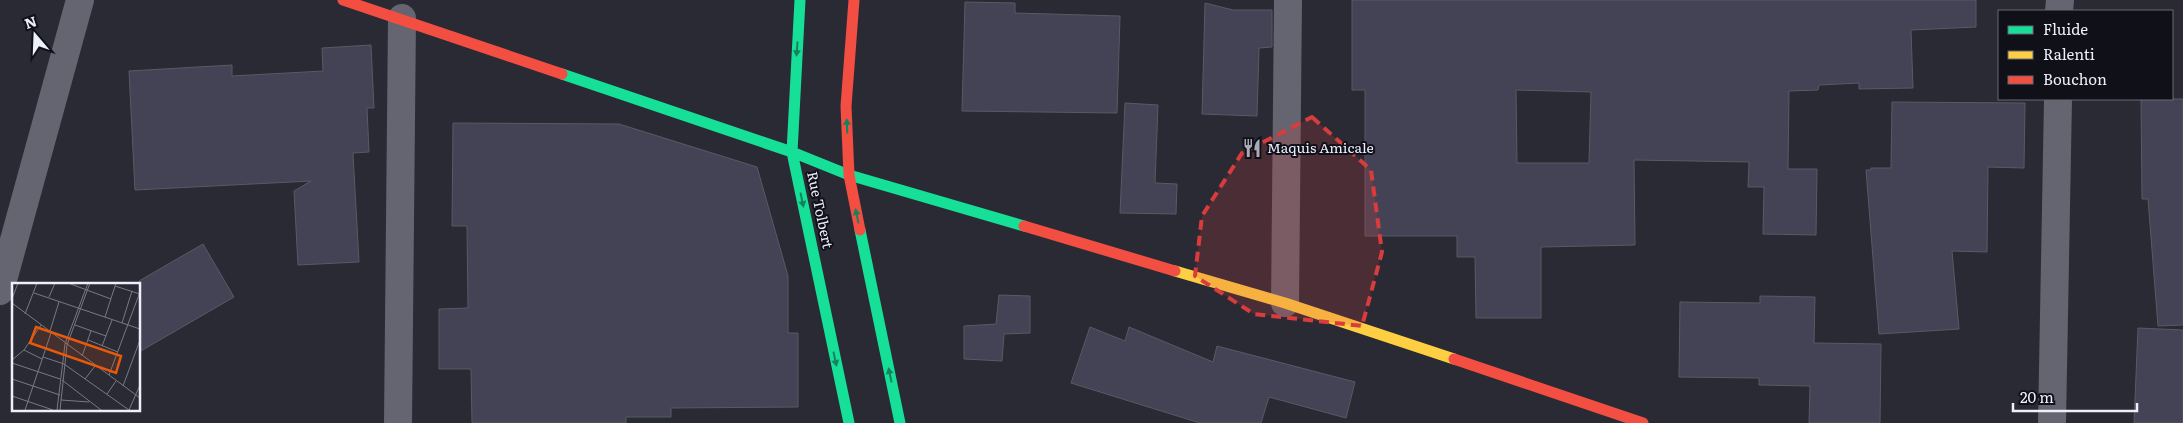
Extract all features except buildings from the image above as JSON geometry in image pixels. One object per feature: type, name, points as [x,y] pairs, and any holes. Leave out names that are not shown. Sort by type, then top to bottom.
[{"type":"street","points":[[0,291],[80,0]]},
{"type":"street","name":"Rue Tolbert","points":[[800,0],[792,152],[849,423]]},
{"type":"street","points":[[854,0],[846,106],[849,175],[900,423]]},
{"type":"street","points":[[1284,303],[1288,0]]},
{"type":"street","points":[[354,2],[792,152],[849,175],[1284,303],[1643,423]]},
{"type":"street","points":[[398,423],[402,18]]},
{"type":"street","points":[[2052,423],[2058,100]]},
{"type":"highlighted area","points":[[1312,117],[1371,170],[1382,252],[1362,326],[1254,314],[1195,276],[1202,216],[1242,153]]},
{"type":"traffic: fast","points":[[800,0],[792,152],[849,423]]},
{"type":"traffic: fast","points":[[562,74],[792,152],[849,175],[1024,226]]},
{"type":"traffic: fast","points":[[860,230],[900,423]]},
{"type":"traffic: slow","points":[[1175,271],[1285,303],[1454,359]]},
{"type":"traffic: jam","points":[[343,0],[562,74]]},
{"type":"traffic: jam","points":[[854,0],[846,106],[849,175],[860,230]]},
{"type":"traffic: jam","points":[[1024,226],[1175,271]]},
{"type":"traffic: jam","points":[[1454,359],[1643,423]]},
{"type":"place","name":"Maquis Amicale","points":[[1252,148]]}]
